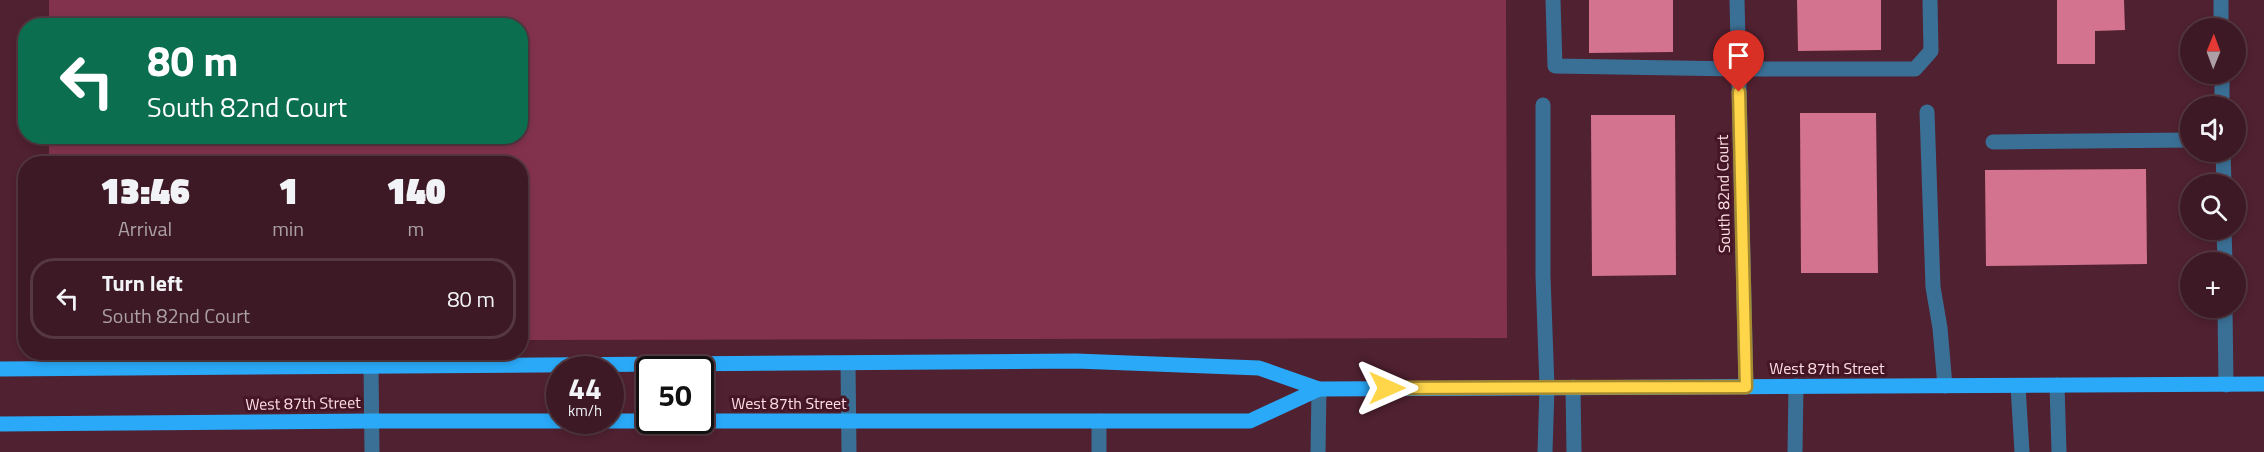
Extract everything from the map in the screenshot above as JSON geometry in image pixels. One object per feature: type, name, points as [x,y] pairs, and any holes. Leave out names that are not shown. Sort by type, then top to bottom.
[{"type":"main road","name":"West 87th Street","points":[[0,369],[1076,361],[1259,368],[1319,389],[2264,384]]},
{"type":"main road","name":"West 87th Street","points":[[0,424],[372,421],[1250,421],[1319,389]]},
{"type":"street","points":[[1553,0],[1555,66],[1738,69],[1915,69],[1931,51],[1930,0]]},
{"type":"street","name":"South 82nd Court","points":[[1737,0],[1746,387]]},
{"type":"street","points":[[2221,0],[2221,18]]},
{"type":"street","points":[[1543,105],[1543,276],[1547,387],[1545,452]]},
{"type":"street","points":[[1927,112],[1933,287],[1941,328],[1945,386]]},
{"type":"street","points":[[1993,142],[2180,140]]},
{"type":"street","points":[[2225,318],[2226,385]]},
{"type":"street","points":[[848,363],[849,452]]},
{"type":"street","points":[[371,365],[372,452]]},
{"type":"street","points":[[2058,385],[2059,452]]},
{"type":"street","points":[[1795,452],[1796,386]]},
{"type":"street","points":[[2018,386],[2022,452]]},
{"type":"street","points":[[1573,387],[1575,452]]},
{"type":"street","points":[[1318,452],[1319,389]]},
{"type":"street","points":[[1099,452],[1100,421]]},
{"type":"shaded area","points":[[49,0],[1506,0],[1507,338],[528,340],[528,156],[49,156],[49,144],[528,144],[528,18],[49,18]]},
{"type":"building","points":[[1589,0],[1673,0],[1673,52],[1589,53]]},
{"type":"building","points":[[1797,0],[1881,0],[1881,50],[1798,51]]},
{"type":"building","points":[[2057,0],[2124,0],[2125,30],[2095,31],[2095,64],[2057,64]]},
{"type":"building","points":[[1800,113],[1876,113],[1878,273],[1801,273]]},
{"type":"building","points":[[1591,115],[1675,115],[1676,275],[1592,276]]},
{"type":"building","points":[[2146,169],[2147,264],[1986,266],[1985,170]]},
{"type":"route","points":[[1387,388],[1746,387],[1739,92]]}]
